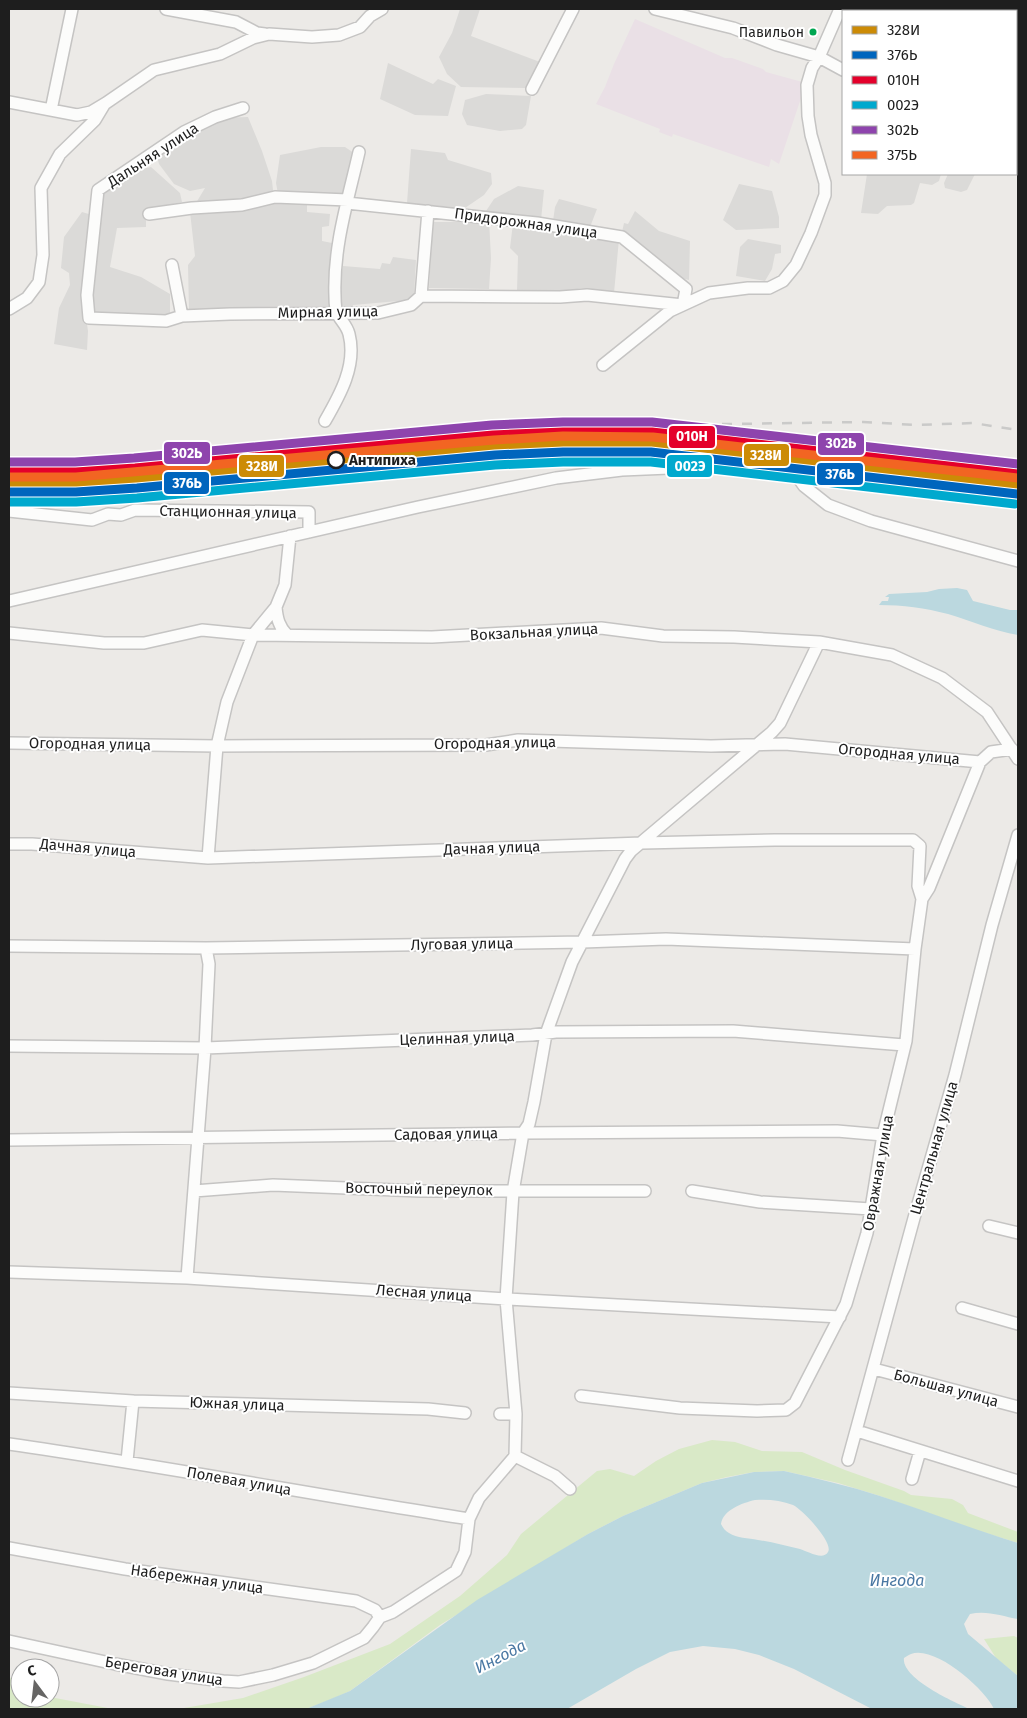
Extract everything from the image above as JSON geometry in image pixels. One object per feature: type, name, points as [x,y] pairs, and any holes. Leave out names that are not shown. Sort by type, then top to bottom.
[{"type":"street","points":[[51,110],[72,9]]},
{"type":"street","points":[[166,9],[236,22],[257,33],[312,38],[339,35],[360,27],[370,16],[382,9]]},
{"type":"street","points":[[532,89],[574,9]]},
{"type":"street","points":[[655,9],[733,28],[777,45],[820,57],[842,69]]},
{"type":"street","points":[[603,364],[670,311],[709,293],[748,288],[769,288],[783,281],[796,265],[825,195],[825,183],[811,136],[807,108],[807,85],[809,76],[820,57],[840,9]]},
{"type":"street","points":[[9,102],[78,115],[91,112],[154,70],[220,54],[253,38],[269,34]]},
{"type":"street","points":[[10,308],[27,298],[38,282],[43,255],[41,188],[60,154],[96,120],[106,103]]},
{"type":"street","name":"Дальняя улица","points":[[89,318],[87,295],[98,190],[184,132],[215,117],[243,108]]},
{"type":"street","points":[[325,421],[341,394],[350,364],[351,345],[349,333],[345,322],[337,313],[335,296],[338,237],[360,152]]},
{"type":"street","name":"Придорожная улица","points":[[149,214],[192,208],[242,205],[275,197],[348,202],[537,223],[622,237],[686,289],[683,305]]},
{"type":"street","points":[[422,296],[428,211]]},
{"type":"street","points":[[172,265],[182,316]]},
{"type":"street","name":"Мирная улица","points":[[89,318],[166,321],[182,316],[378,312],[411,305],[422,296],[560,297],[587,294],[683,305]]},
{"type":"street","points":[[9,601],[290,536],[556,478],[622,470],[660,468],[716,466],[792,469],[804,486],[828,505],[871,521],[1018,561]]},
{"type":"street","name":"Станционная улица","points":[[9,511],[92,520],[108,514],[121,515],[135,510],[309,512],[309,532]]},
{"type":"street","points":[[208,858],[217,746],[227,702],[253,635],[276,607],[285,585],[290,536]]},
{"type":"street","points":[[276,607],[277,619],[287,635]]},
{"type":"street","name":"Вокзальная улица","points":[[9,633],[104,643],[144,643],[202,630],[253,635],[432,637],[601,628],[663,636],[734,637],[819,642],[892,655],[942,678],[987,712],[1015,754]]},
{"type":"street","points":[[570,1489],[556,1476],[516,1456],[516,1414],[506,1299],[513,1192],[524,1134],[529,1124],[534,1102],[546,1034],[572,962],[625,859],[631,851],[772,732],[780,723],[819,642]]},
{"type":"street","name":"Огородная улица","points":[[9,743],[217,746],[486,745],[518,740],[711,746],[785,744],[980,762]]},
{"type":"street","points":[[980,762],[991,752],[1015,754]]},
{"type":"street","name":"Овражная улица","points":[[581,1396],[680,1408],[757,1412],[786,1410],[795,1402],[831,1337],[846,1304],[867,1234],[884,1135],[906,1040],[922,899],[929,888],[980,762]]},
{"type":"street","name":"Центральная улица","points":[[848,1460],[955,1076],[992,926],[1018,835]]},
{"type":"street","name":"Дачная улица","points":[[9,844],[32,844],[208,858],[642,843],[774,840],[913,840],[920,846],[918,886],[922,899]]},
{"type":"street","name":"Луговая улица","points":[[9,946],[206,948],[666,939],[915,949]]},
{"type":"street","points":[[187,1278],[205,1048],[209,964],[206,948]]},
{"type":"street","name":"Целинная улица","points":[[9,1046],[205,1048],[546,1034],[556,1032],[733,1031],[904,1045]]},
{"type":"street","name":"Садовая улица","points":[[9,1140],[837,1132],[884,1135]]},
{"type":"street","name":"Восточный переулок","points":[[194,1191],[273,1185],[420,1191],[644,1190]]},
{"type":"street","points":[[692,1190],[760,1202],[871,1209]]},
{"type":"street","points":[[989,1226],[1018,1233]]},
{"type":"street","name":"Лесная улица","points":[[9,1272],[187,1278],[506,1299],[840,1317]]},
{"type":"street","points":[[962,1308],[1018,1324]]},
{"type":"street","name":"Большая улица","points":[[874,1368],[1018,1407]]},
{"type":"street","name":"Южная улица","points":[[9,1393],[133,1401],[428,1409],[465,1414]]},
{"type":"street","points":[[127,1461],[133,1401]]},
{"type":"street","points":[[500,1414],[516,1414]]},
{"type":"street","points":[[857,1431],[1018,1481]]},
{"type":"street","name":"Полевая улица","points":[[9,1444],[127,1461],[336,1498],[469,1519]]},
{"type":"street","points":[[912,1479],[920,1451]]},
{"type":"street","name":"Береговая улица","points":[[9,1641],[168,1674],[223,1682],[239,1682],[273,1675],[313,1663],[364,1638],[380,1617],[393,1612],[456,1571],[465,1552],[469,1519],[479,1498],[516,1456]]},
{"type":"street","name":"Набережная улица","points":[[9,1548],[126,1569],[356,1601],[375,1610],[380,1617]]},
{"type":"shaded area","points":[[460,9],[480,9],[471,36],[540,62],[526,88],[461,87],[447,74],[439,57],[452,33]]},
{"type":"shaded area","points":[[635,19],[725,58],[732,58],[763,69],[766,72],[806,83],[779,164],[771,159],[769,167],[673,134],[672,137],[659,132],[660,129],[596,104]]},
{"type":"shaded area","points":[[388,63],[433,84],[438,79],[456,86],[448,116],[415,115],[380,99]]},
{"type":"shaded area","points":[[486,94],[531,96],[526,125],[522,129],[500,131],[467,125],[462,114],[465,100]]},
{"type":"shaded area","points":[[248,117],[272,181],[273,190],[270,197],[196,203],[205,188],[190,191],[174,184],[159,164],[157,156],[162,149],[217,118]]},
{"type":"shaded area","points":[[321,147],[345,147],[354,153],[346,195],[278,194],[276,183],[280,155]]},
{"type":"shaded area","points":[[411,149],[445,153],[448,160],[491,173],[492,184],[484,195],[465,208],[407,203]]},
{"type":"shaded area","points":[[151,167],[180,193],[182,202],[146,210],[146,227],[117,228],[110,267],[141,277],[170,294],[170,315],[91,312],[90,296],[103,192],[138,170]]},
{"type":"shaded area","points":[[867,175],[941,175],[939,181],[932,185],[920,183],[914,203],[911,205],[887,206],[878,214],[861,213]]},
{"type":"shaded area","points":[[948,175],[974,175],[967,190],[961,192],[945,188],[944,183]]},
{"type":"shaded area","points":[[739,184],[772,191],[779,217],[779,228],[736,230],[723,220]]},
{"type":"shaded area","points":[[518,186],[544,190],[541,220],[484,214],[494,199]]},
{"type":"shaded area","points":[[559,199],[597,209],[590,227],[553,221],[555,207]]},
{"type":"shaded area","points":[[272,200],[307,201],[307,212],[330,214],[329,226],[322,227],[322,241],[332,243],[329,308],[189,311],[188,265],[195,256],[190,212],[269,205]]},
{"type":"shaded area","points":[[635,211],[659,231],[690,241],[689,280],[681,278],[622,232],[624,223],[628,224]]},
{"type":"shaded area","points":[[82,212],[92,215],[84,303],[88,331],[87,350],[54,344],[59,308],[70,285],[69,273],[61,268],[64,237]]},
{"type":"shaded area","points":[[467,218],[489,220],[491,258],[489,289],[429,288],[433,222],[464,222]]},
{"type":"shaded area","points":[[513,223],[619,239],[614,293],[581,288],[561,293],[517,291],[518,256],[510,248]]},
{"type":"shaded area","points":[[748,239],[781,245],[781,253],[775,254],[772,269],[765,281],[736,276],[740,247]]},
{"type":"shaded area","points":[[393,257],[416,260],[414,295],[410,300],[353,305],[352,309],[341,307],[340,284],[343,266],[380,269],[382,263],[390,264]]},
{"type":"green space","points":[[712,1440],[735,1442],[762,1451],[802,1452],[911,1495],[952,1499],[963,1505],[968,1513],[1018,1532],[1018,1543],[838,1483],[784,1471],[754,1472],[727,1477],[702,1483],[623,1516],[588,1534],[440,1625],[350,1691],[332,1699],[306,1709],[178,1709],[243,1698],[390,1644],[460,1596],[507,1555],[521,1534],[597,1471],[610,1469],[634,1476],[656,1461],[679,1449]]},
{"type":"green space","points":[[1014,1636],[1018,1638],[1018,1676],[996,1658],[984,1639]]},
{"type":"green space","points":[[9,1677],[10,1708],[60,1708],[60,1699],[113,1709],[9,1709]]},
{"type":"water","points":[[957,588],[967,590],[973,601],[1010,610],[1018,610],[1018,635],[939,612],[905,606],[879,605],[882,601],[888,601],[889,597],[885,597],[889,594]]},
{"type":"water","name":"Ингода","points":[[784,1471],[868,1492],[1018,1543],[1018,1619],[994,1614],[976,1613],[970,1614],[964,1624],[968,1634],[1018,1676],[1018,1709],[994,1709],[970,1680],[945,1662],[921,1653],[911,1654],[904,1658],[905,1666],[911,1673],[930,1688],[970,1709],[872,1709],[794,1669],[759,1655],[735,1649],[703,1646],[670,1652],[636,1669],[567,1709],[306,1709],[350,1691],[477,1600],[588,1534],[623,1516],[702,1483],[754,1472]],"holes":[[[755,1500],[774,1500],[793,1505],[797,1508],[810,1519],[822,1534],[829,1548],[826,1555],[819,1556],[800,1549],[743,1538],[724,1529],[721,1524],[729,1511],[744,1503]]]},
{"type":"railway","points":[[662,425],[863,422],[917,425],[973,423],[1018,430]]},
{"type":"transit line","name":"302Ь","points":[[9,462],[75,462],[134,458],[492,425],[563,422],[652,422],[1018,464]]},
{"type":"transit line","name":"010Н","points":[[9,472],[76,472],[135,468],[493,435],[563,432],[652,432],[1018,474]]},
{"type":"transit line","name":"375Ь","points":[[9,477],[76,477],[494,440],[563,436],[653,437],[1018,478]]},
{"type":"transit line","name":"328И","points":[[9,482],[76,482],[136,478],[494,445],[563,442],[652,442],[1018,484]]},
{"type":"transit line","name":"376Ь","points":[[9,492],[76,492],[137,488],[495,455],[563,452],[651,452],[1017,494]]},
{"type":"transit line","name":"002Э","points":[[9,502],[76,502],[137,498],[495,465],[563,462],[651,462],[1015,504]]},
{"type":"place","name":"Павильон","points":[[813,32]]},
{"type":"place","name":"Антипиха","points":[[336,460]]}]
